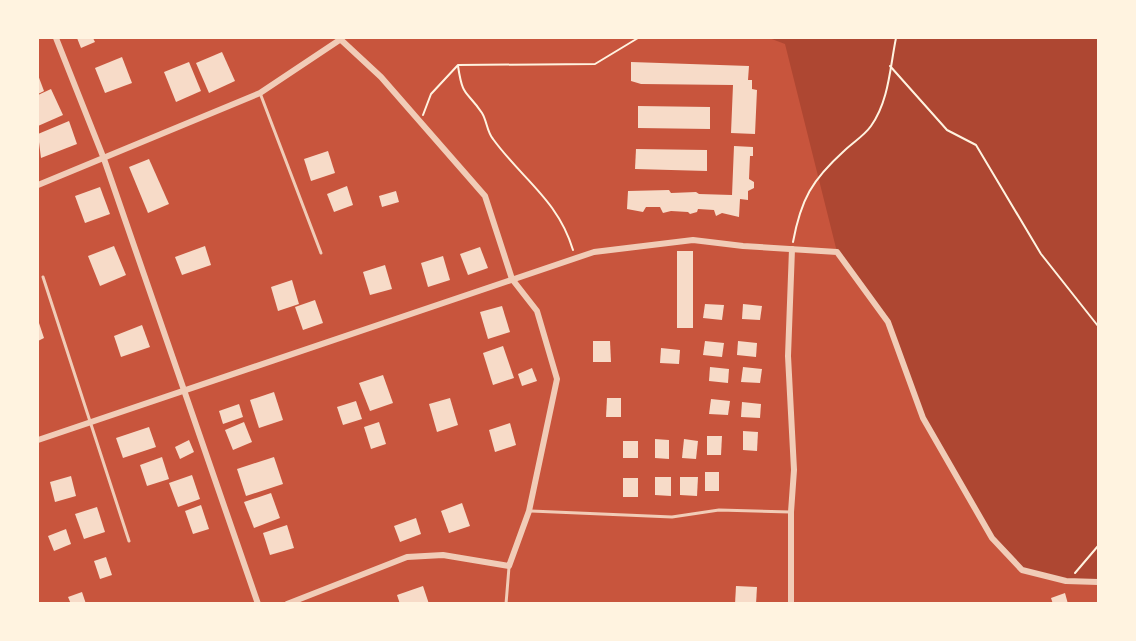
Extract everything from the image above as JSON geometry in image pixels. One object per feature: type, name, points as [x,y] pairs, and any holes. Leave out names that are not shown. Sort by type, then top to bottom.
[{"type":"street","points":[[56,38],[105,159],[258,603]]},
{"type":"street","points":[[38,185],[260,93],[340,38],[381,77],[485,196],[512,279],[537,311],[557,379],[529,511],[509,566],[443,555],[407,557],[288,603]]},
{"type":"street","points":[[38,440],[594,252],[693,240],[837,252],[888,322],[923,418],[992,538],[1022,570],[1066,581],[1098,582]]},
{"type":"street","points":[[791,603],[791,512],[794,470],[788,356],[792,249]]},
{"type":"lane","points":[[260,93],[321,253]]},
{"type":"lane","points":[[43,277],[129,542]]},
{"type":"lane","points":[[529,511],[672,517],[719,510],[791,512]]},
{"type":"lane","points":[[506,603],[509,566]]},
{"type":"path","points":[[422,120],[431,94],[458,65],[595,64],[638,38]]},
{"type":"path","points":[[792,249],[801,206],[810,187],[820,173],[870,128],[884,104],[896,38]]},
{"type":"path","points":[[458,65],[462,91],[483,114],[491,138],[539,188],[566,226],[576,258]]},
{"type":"path","points":[[890,66],[947,130],[976,145],[1041,254],[1098,326]]},
{"type":"path","points":[[1066,581],[1098,546]]},
{"type":"shaded area","points":[[769,38],[1098,38],[1098,582],[1066,581],[1022,570],[992,538],[923,418],[888,322],[837,252],[785,44]]},
{"type":"building","points":[[77,38],[93,38],[95,42],[81,48]]},
{"type":"building","points":[[222,52],[235,81],[209,93],[196,63]]},
{"type":"building","points":[[122,57],[132,83],[105,93],[95,68]]},
{"type":"building","points":[[189,62],[201,91],[176,102],[164,72]]},
{"type":"building","points":[[631,62],[749,66],[748,80],[752,80],[752,89],[757,90],[755,134],[731,133],[733,85],[641,84],[631,81]]},
{"type":"building","points":[[38,75],[44,91],[38,94]]},
{"type":"building","points":[[51,89],[63,115],[38,126],[38,95]]},
{"type":"building","points":[[638,106],[710,107],[710,129],[638,128]]},
{"type":"building","points":[[69,121],[77,144],[41,158],[38,134]]},
{"type":"building","points":[[734,146],[753,147],[753,156],[750,156],[749,179],[754,182],[754,188],[748,191],[748,200],[740,199],[739,217],[722,213],[716,216],[714,210],[698,209],[697,212],[690,214],[671,211],[663,213],[660,207],[646,207],[643,212],[627,209],[628,191],[669,190],[671,193],[696,192],[732,195]]},
{"type":"building","points":[[636,149],[707,150],[707,171],[635,169]]},
{"type":"building","points":[[328,151],[335,173],[311,181],[304,159]]},
{"type":"building","points":[[149,159],[169,204],[148,213],[129,167]]},
{"type":"building","points":[[347,186],[353,205],[334,212],[327,194]]},
{"type":"building","points":[[100,187],[110,214],[85,223],[75,196]]},
{"type":"building","points":[[396,191],[399,202],[382,207],[379,196]]},
{"type":"building","points":[[114,246],[126,275],[100,286],[88,256]]},
{"type":"building","points":[[205,246],[211,265],[182,275],[175,257]]},
{"type":"building","points":[[480,247],[488,268],[468,275],[460,254]]},
{"type":"building","points":[[677,251],[693,251],[693,328],[677,328]]},
{"type":"building","points":[[443,256],[450,280],[428,287],[421,263]]},
{"type":"building","points":[[385,265],[392,289],[370,295],[363,272]]},
{"type":"building","points":[[292,280],[299,304],[278,311],[271,287]]},
{"type":"building","points":[[315,300],[323,323],[303,330],[295,307]]},
{"type":"building","points":[[705,304],[724,305],[722,320],[703,318]]},
{"type":"building","points":[[743,304],[762,306],[760,320],[742,319]]},
{"type":"building","points":[[502,306],[510,332],[488,339],[480,312]]},
{"type":"building","points":[[38,320],[44,338],[38,341]]},
{"type":"building","points":[[142,325],[150,347],[121,357],[114,336]]},
{"type":"building","points":[[593,341],[610,341],[611,362],[593,362]]},
{"type":"building","points":[[705,341],[724,343],[722,357],[703,355]]},
{"type":"building","points":[[738,341],[757,343],[756,357],[737,355]]},
{"type":"building","points":[[503,346],[514,378],[493,385],[483,353]]},
{"type":"building","points":[[661,348],[680,350],[679,364],[660,363]]},
{"type":"building","points":[[710,367],[729,369],[728,383],[709,381]]},
{"type":"building","points":[[743,367],[762,369],[760,383],[741,382]]},
{"type":"building","points":[[532,368],[537,381],[522,386],[518,374]]},
{"type":"building","points":[[383,375],[393,403],[370,411],[359,383]]},
{"type":"building","points":[[274,392],[283,420],[259,428],[250,400]]},
{"type":"building","points":[[450,398],[458,425],[437,432],[429,404]]},
{"type":"building","points":[[607,398],[621,398],[621,417],[606,417]]},
{"type":"building","points":[[711,399],[730,401],[728,415],[709,414]]},
{"type":"building","points":[[356,401],[362,419],[343,425],[337,407]]},
{"type":"building","points":[[742,402],[761,404],[760,418],[741,417]]},
{"type":"building","points":[[239,404],[243,417],[223,424],[219,411]]},
{"type":"building","points":[[244,422],[252,442],[233,450],[225,430]]},
{"type":"building","points":[[379,422],[386,444],[371,449],[364,427]]},
{"type":"building","points":[[510,423],[516,445],[495,452],[489,430]]},
{"type":"building","points":[[149,427],[156,447],[123,458],[116,438]]},
{"type":"building","points":[[743,431],[758,432],[757,451],[743,450]]},
{"type":"building","points":[[707,436],[722,436],[721,455],[707,455]]},
{"type":"building","points":[[655,439],[669,440],[669,459],[655,458]]},
{"type":"building","points":[[684,439],[698,441],[696,459],[682,458]]},
{"type":"building","points":[[189,440],[194,452],[180,459],[175,447]]},
{"type":"building","points":[[623,441],[638,441],[638,458],[623,458]]},
{"type":"building","points":[[162,457],[169,479],[147,486],[140,465]]},
{"type":"building","points":[[274,457],[283,484],[246,496],[237,469]]},
{"type":"building","points":[[705,472],[719,472],[719,491],[705,491]]},
{"type":"building","points":[[192,475],[200,499],[178,507],[169,483]]},
{"type":"building","points":[[71,476],[76,496],[55,502],[50,482]]},
{"type":"building","points":[[655,477],[671,477],[671,496],[655,495]]},
{"type":"building","points":[[680,477],[698,477],[697,496],[680,495]]},
{"type":"building","points":[[623,478],[638,478],[638,497],[623,497]]},
{"type":"building","points":[[271,493],[280,518],[254,528],[244,502]]},
{"type":"building","points":[[462,503],[470,526],[449,533],[441,511]]},
{"type":"building","points":[[201,505],[209,529],[193,534],[185,511]]},
{"type":"building","points":[[97,507],[105,532],[84,539],[75,514]]},
{"type":"building","points":[[416,518],[421,534],[400,542],[394,526]]},
{"type":"building","points":[[287,525],[294,548],[270,555],[263,533]]},
{"type":"building","points":[[66,529],[71,544],[54,551],[48,536]]},
{"type":"building","points":[[106,557],[112,575],[100,579],[94,561]]},
{"type":"building","points":[[423,586],[429,604],[400,604],[397,595]]},
{"type":"building","points":[[736,586],[757,587],[756,604],[735,604]]},
{"type":"building","points":[[82,592],[86,604],[71,604],[68,597]]},
{"type":"building","points":[[1065,593],[1068,604],[1053,604],[1051,598]]}]
